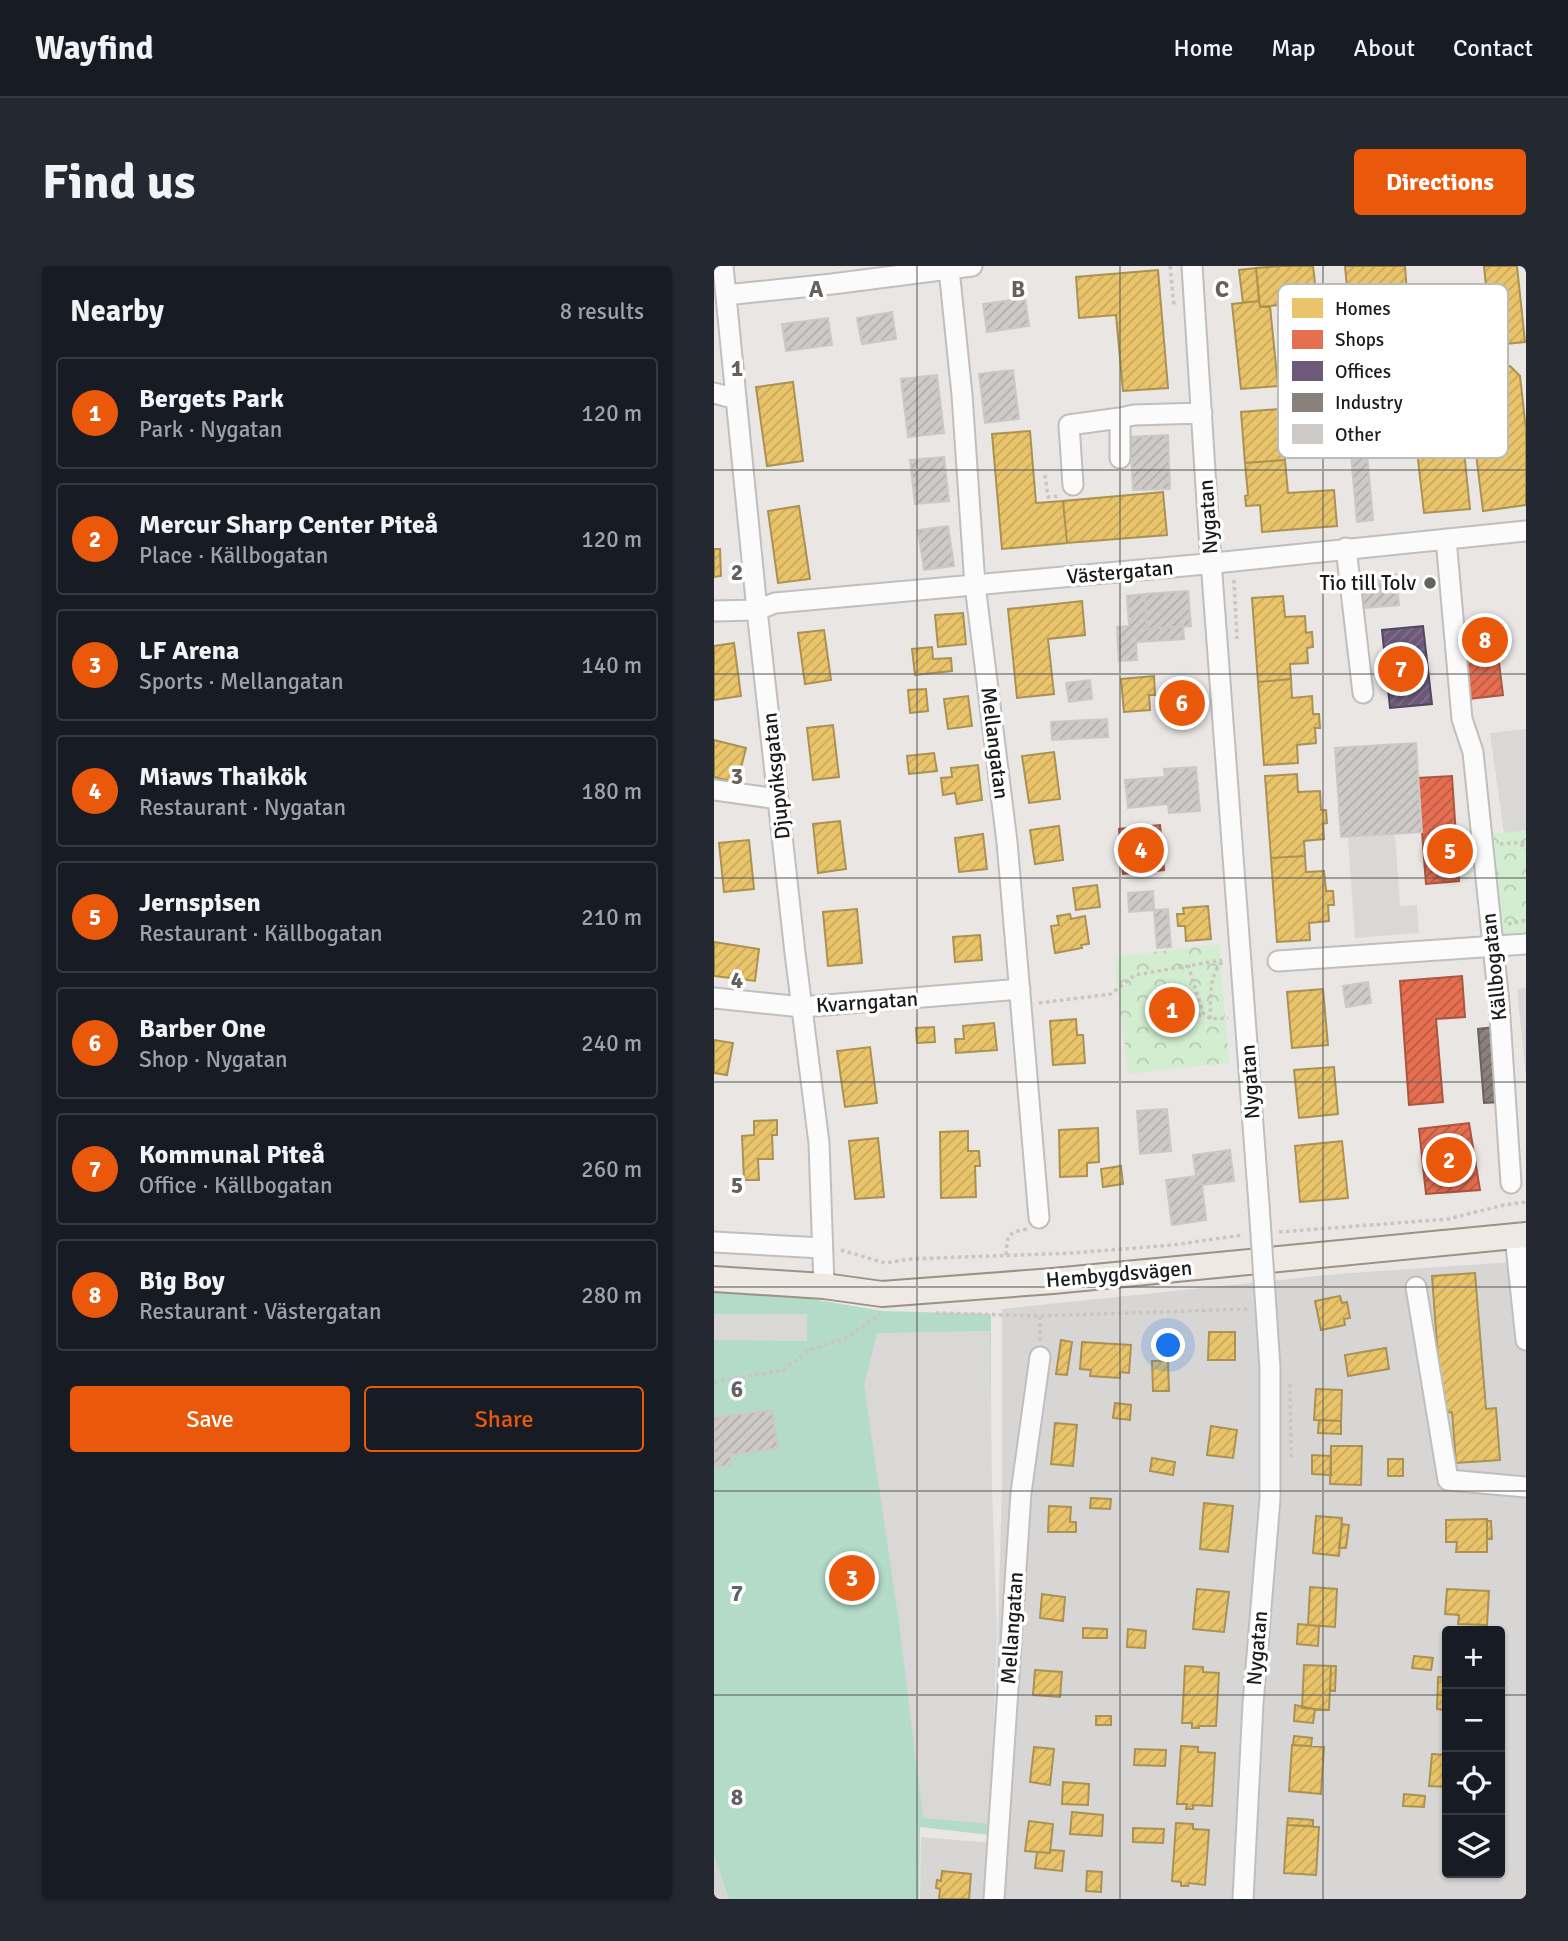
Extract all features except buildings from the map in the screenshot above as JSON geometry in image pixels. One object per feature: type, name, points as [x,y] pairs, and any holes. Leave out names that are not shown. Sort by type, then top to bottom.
[{"type":"main road","name":"Hembygdsvägen","points":[[714,1279],[824,1286],[882,1294],[1053,1281],[1523,1236]]},
{"type":"street","name":"Djupviksgatan","points":[[723,266],[757,610],[819,1143],[824,1286]]},
{"type":"street","points":[[726,295],[972,266]]},
{"type":"street","name":"Nygatan","points":[[1192,266],[1259,1205],[1259,1296],[1270,1367],[1270,1499],[1253,1704],[1243,1899]]},
{"type":"street","name":"Mellangatan","points":[[949,269],[962,394],[975,585],[1007,842],[1039,1218]]},
{"type":"street","points":[[714,393],[736,399]]},
{"type":"street","points":[[1073,485],[1069,425],[1134,415],[1202,413]]},
{"type":"street","points":[[1120,418],[1120,458]]},
{"type":"street","name":"Västergatan","points":[[714,611],[757,610],[775,603],[1526,531]]},
{"type":"street","name":"Källbogatan","points":[[1446,539],[1462,719],[1473,752],[1493,945],[1517,1122],[1511,1183]]},
{"type":"street","points":[[1346,548],[1363,693]]},
{"type":"street","points":[[714,790],[778,799]]},
{"type":"street","points":[[1278,961],[1526,944]]},
{"type":"street","name":"Kvarngatan","points":[[714,998],[802,1007],[1021,997]]},
{"type":"street","points":[[1523,1236],[1526,1340]]},
{"type":"street","points":[[714,1242],[822,1248]]},
{"type":"street","points":[[1416,1287],[1448,1480],[1526,1487]]},
{"type":"street","name":"Mellangatan","points":[[994,1899],[1021,1493],[1040,1357]]},
{"type":"path","points":[[1482,845],[1524,843],[1526,850]]},
{"type":"path","points":[[1021,997],[1111,995],[1135,975],[1224,960],[1214,970],[1210,1019]]},
{"type":"path","points":[[1188,965],[1203,1013],[1210,1019],[1228,1018]]},
{"type":"path","points":[[1270,1233],[1448,1219],[1526,1202]]},
{"type":"path","points":[[1006,1255],[1008,1236],[1015,1231],[1033,1228],[1039,1218]]},
{"type":"path","points":[[822,1248],[845,1251],[885,1263],[910,1259],[1073,1253],[1172,1245],[1249,1235]]},
{"type":"path","points":[[714,1382],[784,1370],[807,1351],[848,1337],[863,1328],[883,1311],[879,1306],[885,1263]]},
{"type":"path","points":[[932,1313],[1040,1316],[1248,1310],[1259,1296]]},
{"type":"shaded area","points":[[1526,729],[1526,830],[1504,833],[1490,733]]},
{"type":"shaded area","points":[[1395,834],[1400,906],[1417,905],[1419,933],[1355,938],[1348,837]]},
{"type":"shaded area","points":[[1526,988],[1526,1077],[1517,989]]},
{"type":"shaded area","points":[[1526,1261],[1526,1899],[920,1899],[921,1837],[992,1843],[1002,1485],[1002,1309],[1337,1274]]},
{"type":"shaded area","points":[[714,1314],[807,1314],[807,1341],[714,1340]]},
{"type":"shaded area","points":[[990,1331],[997,1631],[990,1824],[923,1818],[899,1623],[864,1385],[877,1333]]},
{"type":"shaded area","points":[[714,1856],[729,1899],[714,1899]]},
{"type":"green space","points":[[1526,830],[1526,938],[1498,936],[1482,834]]},
{"type":"green space","points":[[1219,944],[1229,1063],[1128,1074],[1114,957]]},
{"type":"green space","points":[[714,1289],[805,1298],[883,1311],[991,1314],[990,1835],[920,1827],[919,1899],[729,1899],[714,1856]]},
{"type":"place","name":"Tio till Tolv","points":[[1430,583]]},
{"type":"place","name":"Big Boy","points":[[1485,640]]},
{"type":"place","name":"Kommunal Piteå","points":[[1401,669]]},
{"type":"place","name":"Barber One","points":[[1182,703]]},
{"type":"place","name":"Miaws Thaikök","points":[[1141,850]]},
{"type":"place","name":"Jernspisen","points":[[1450,851]]},
{"type":"place","name":"Bergets Park","points":[[1172,1010]]},
{"type":"place","name":"Mercur Sharp Center Piteå","points":[[1449,1160]]},
{"type":"place","name":"LF Arena","points":[[852,1578]]}]
